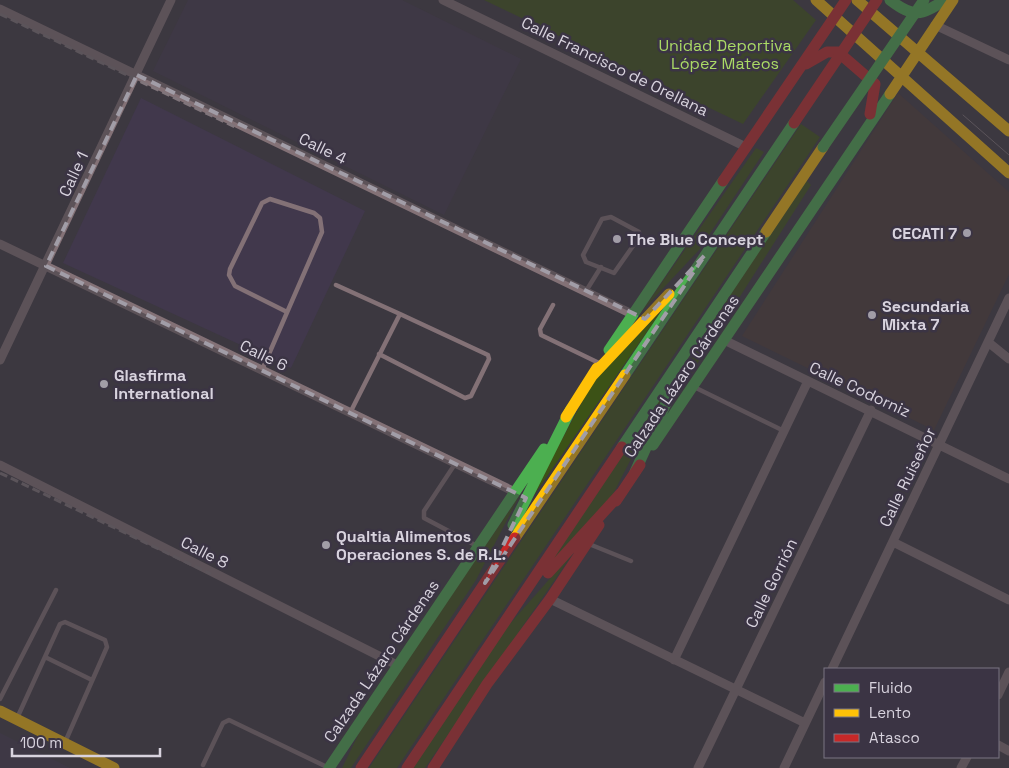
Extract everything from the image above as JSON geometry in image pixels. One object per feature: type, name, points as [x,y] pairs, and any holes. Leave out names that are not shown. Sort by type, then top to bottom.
[{"type":"main road","points":[[816,0],[1009,173]]},
{"type":"main road","name":"Calzada Lázaro Cárdenas","points":[[328,768],[571,409],[632,314],[846,0]]},
{"type":"main road","points":[[857,0],[1009,131]]},
{"type":"main road","points":[[361,768],[877,0]]},
{"type":"main road","points":[[890,0],[908,14],[917,16],[924,14],[945,0]]},
{"type":"main road","name":"Calzada Lázaro Cárdenas","points":[[407,768],[697,334],[924,0]]},
{"type":"main road","name":"Calzada Lázaro Cárdenas","points":[[433,768],[487,684],[550,600],[953,0]]},
{"type":"main road","points":[[802,66],[833,50],[873,80],[876,89],[867,127]]},
{"type":"main road","points":[[921,93],[925,78],[940,73]]},
{"type":"main road","points":[[592,376],[705,255]]},
{"type":"main road","points":[[635,472],[697,334]]},
{"type":"main road","points":[[485,583],[571,409]]},
{"type":"main road","points":[[495,636],[558,562],[621,493]]},
{"type":"main road","points":[[338,768],[368,708]]},
{"type":"main road","points":[[0,712],[114,768]]},
{"type":"street","name":"Calle 1","points":[[0,360],[172,0]]},
{"type":"street","name":"Calle Francisco de Orellana","points":[[443,0],[746,147]]},
{"type":"street","name":"Calle 4","points":[[0,9],[632,314]]},
{"type":"street","points":[[935,25],[1009,60]]},
{"type":"street","name":"Calle 6","points":[[0,244],[515,492]]},
{"type":"street","name":"Calle Ruiseñor","points":[[834,668],[1009,298]]},
{"type":"street","name":"Calle Codorniz","points":[[724,340],[872,410],[1009,479]]},
{"type":"street","points":[[988,342],[1009,359]]},
{"type":"street","points":[[674,660],[808,381]]},
{"type":"street","name":"Calle Gorrión","points":[[698,768],[872,410]]},
{"type":"street","name":"Calle 8","points":[[0,465],[398,666]]},
{"type":"street","points":[[893,542],[1009,600]]},
{"type":"street","points":[[550,600],[806,723]]},
{"type":"street","points":[[999,693],[1009,672]]},
{"type":"street","points":[[784,768],[824,684]]},
{"type":"lane","points":[[262,370],[322,232],[320,218],[314,213],[270,198],[262,203],[230,269],[229,275],[235,286],[287,312]]},
{"type":"lane","points":[[611,218],[639,232],[640,236],[618,270],[614,273],[601,267],[586,262],[583,255],[602,219],[611,218]]},
{"type":"lane","points":[[586,291],[601,267]]},
{"type":"lane","points":[[336,285],[488,354],[489,359],[471,396],[465,398],[379,354]]},
{"type":"lane","points":[[553,305],[540,329],[543,337],[600,364]]},
{"type":"lane","points":[[350,413],[400,314]]},
{"type":"lane","points":[[693,387],[784,431]]},
{"type":"lane","points":[[455,464],[424,511],[424,518],[478,546]]},
{"type":"lane","points":[[588,543],[631,561]]},
{"type":"lane","points":[[0,699],[56,590]]},
{"type":"lane","points":[[16,719],[62,622],[105,640],[108,645],[64,743]]},
{"type":"lane","points":[[45,657],[92,680]]},
{"type":"lane","points":[[203,765],[223,723],[229,720],[328,768]]},
{"type":"highlighted area","points":[[137,75],[645,319],[705,255],[485,583],[526,498],[46,266]]},
{"type":"shaded area","points":[[188,0],[402,0],[521,59],[444,215],[153,71]]},
{"type":"shaded area","name":"Secundaria Mixta 7","points":[[898,93],[1009,192],[1009,274],[934,430],[742,336]]},
{"type":"shaded area","points":[[141,98],[365,211],[291,368],[63,263]]},
{"type":"shaded area","points":[[0,733],[70,768],[0,768]]},
{"type":"green space","name":"Unidad Deportiva López Mateos","points":[[484,0],[793,0],[816,20],[743,124]]},
{"type":"green space","points":[[801,124],[820,137],[397,768],[369,768]]},
{"type":"green space","points":[[756,148],[764,152],[699,250],[642,311]]},
{"type":"green space","points":[[806,180],[811,185],[671,405],[701,338]]},
{"type":"green space","points":[[662,310],[523,511],[593,382]]},
{"type":"green space","points":[[668,387],[612,496],[540,575]]},
{"type":"green space","points":[[520,495],[476,580],[351,768],[342,768],[365,721]]},
{"type":"green space","points":[[576,549],[425,768],[412,768],[501,634]]},
{"type":"tram line","points":[[963,115],[1009,155]]},
{"type":"railway","points":[[0,14],[235,127]]},
{"type":"railway","points":[[0,473],[211,574]]},
{"type":"traffic: fast","points":[[890,0],[905,10],[917,13],[923,12],[945,0]]},
{"type":"traffic: fast","points":[[823,147],[924,0]]},
{"type":"traffic: fast","points":[[653,445],[890,94]]},
{"type":"traffic: fast","points":[[625,375],[794,123]]},
{"type":"traffic: fast","points":[[609,350],[723,181]]},
{"type":"traffic: fast","points":[[622,447],[766,232]]},
{"type":"traffic: fast","points":[[635,472],[677,379]]},
{"type":"traffic: fast","points":[[513,525],[571,409]]},
{"type":"traffic: fast","points":[[329,768],[544,449]]},
{"type":"traffic: slow","points":[[816,0],[1009,173]]},
{"type":"traffic: slow","points":[[857,0],[1009,131]]},
{"type":"traffic: slow","points":[[890,94],[953,0]]},
{"type":"traffic: slow","points":[[766,232],[823,147]]},
{"type":"traffic: slow","points":[[592,376],[669,294]]},
{"type":"traffic: slow","points":[[566,417],[597,368]]},
{"type":"traffic: slow","points":[[515,538],[625,375]]},
{"type":"traffic: slow","points":[[0,711],[114,768]]},
{"type":"traffic: jam","points":[[723,181],[846,0]]},
{"type":"traffic: jam","points":[[794,123],[877,0]]},
{"type":"traffic: jam","points":[[806,64],[827,52],[838,52],[875,84],[870,114]]},
{"type":"traffic: jam","points":[[407,768],[622,447]]},
{"type":"traffic: jam","points":[[616,501],[640,465]]},
{"type":"traffic: jam","points":[[548,573],[621,493]]},
{"type":"traffic: jam","points":[[433,768],[487,684],[550,599],[599,525]]},
{"type":"traffic: jam","points":[[361,768],[515,538]]},
{"type":"place","name":"CECATI 7","points":[[967,233]]},
{"type":"place","name":"The Blue Concept","points":[[617,239]]},
{"type":"place","name":"Secundaria Mixta 7","points":[[872,315]]},
{"type":"place","name":"Glasfirma International","points":[[104,384]]},
{"type":"place","name":"Qualtia Alimentos Operaciones S. de R.L.","points":[[326,545]]}]
